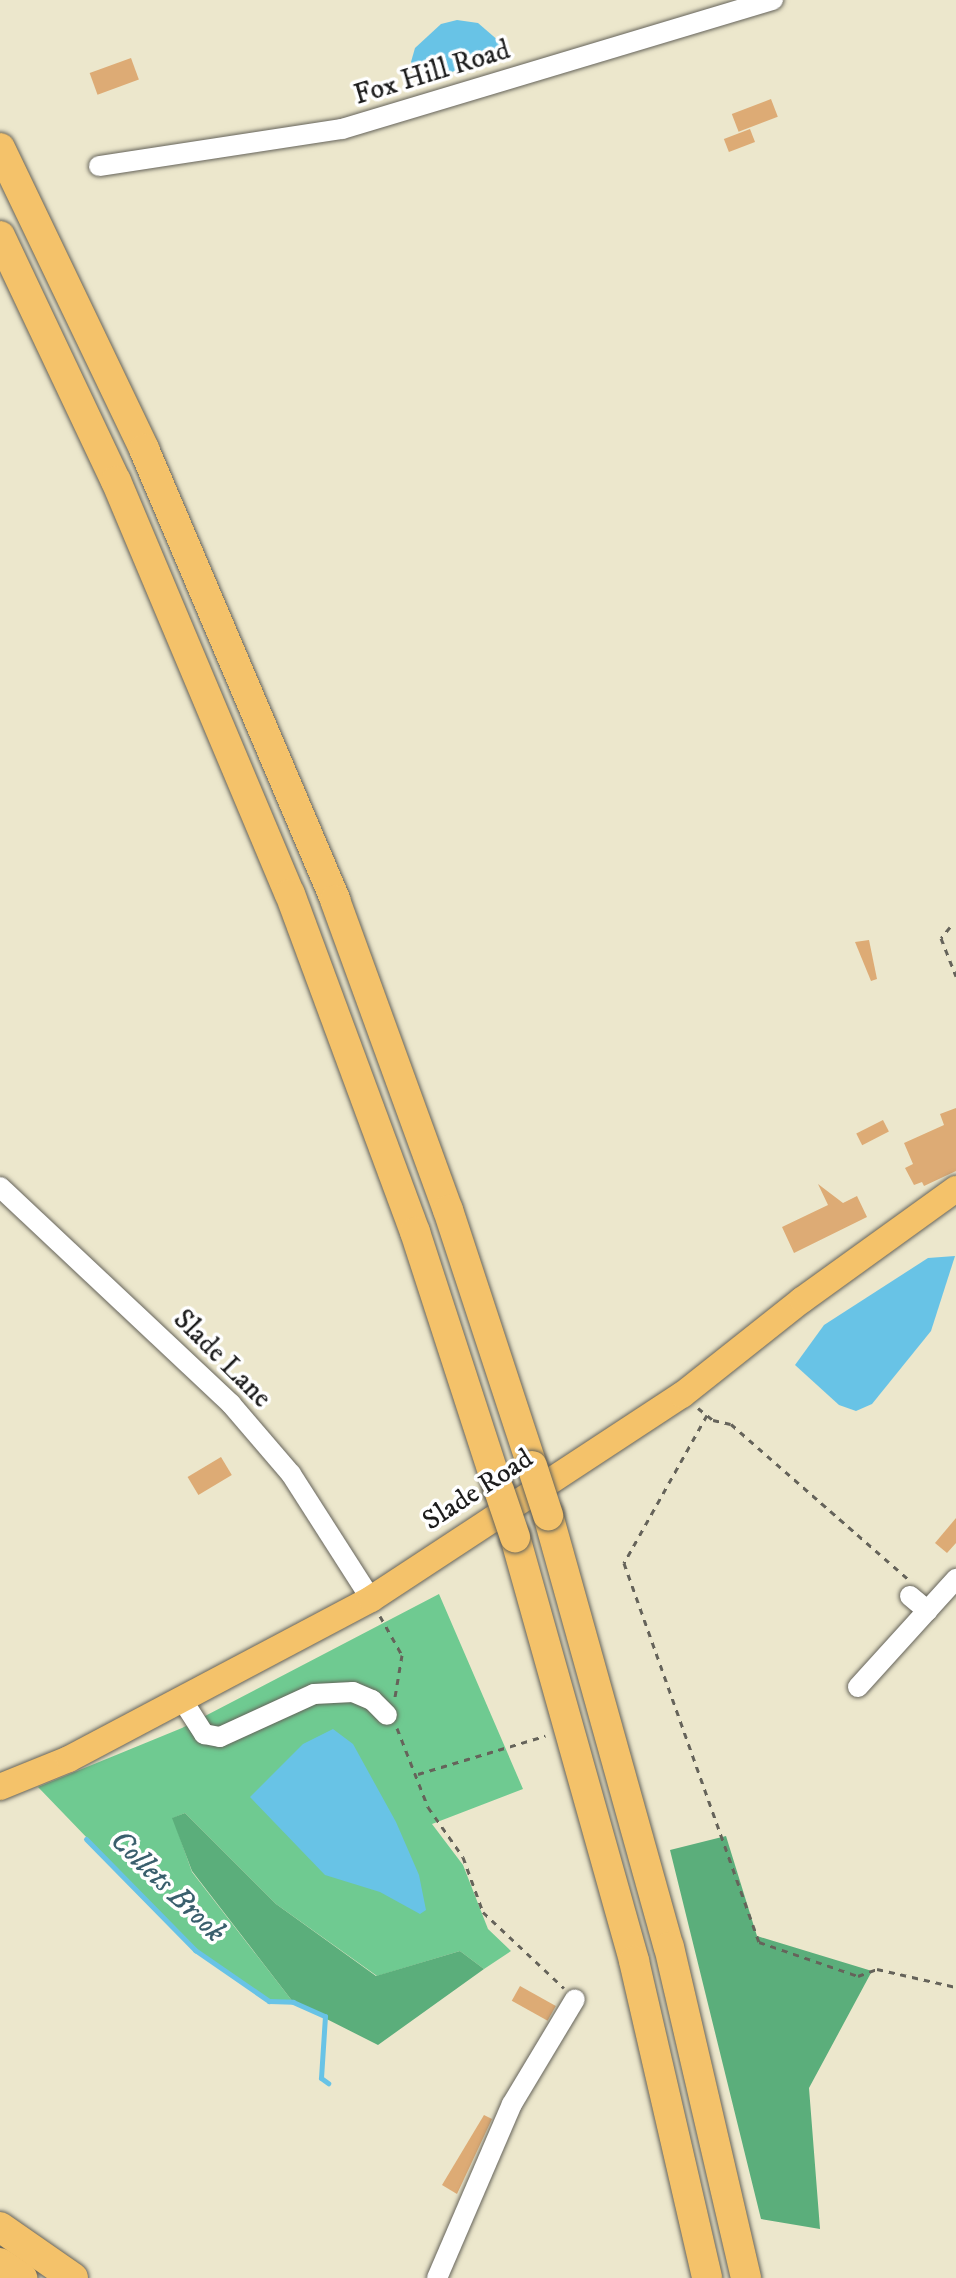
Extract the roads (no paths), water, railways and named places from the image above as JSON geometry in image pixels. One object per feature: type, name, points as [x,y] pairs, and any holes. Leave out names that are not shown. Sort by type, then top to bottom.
[{"type":"highway","points":[[0,148],[144,449],[335,900],[448,1210],[548,1515],[669,1947],[746,2278]]},
{"type":"highway","points":[[0,236],[116,481],[290,894],[415,1232],[515,1537],[634,1961],[707,2278]]},
{"type":"highway","points":[[0,2227],[73,2278]]},
{"type":"highway","points":[[0,2263],[22,2278]]},
{"type":"main road","name":"Slade Road","points":[[0,1787],[69,1759],[371,1599],[682,1395],[802,1300],[956,1189]]},
{"type":"street","name":"Fox Hill Road","points":[[99,166],[342,129],[773,0]]},
{"type":"street","name":"Slade Lane","points":[[5,1199],[231,1404],[291,1474],[371,1599]]},
{"type":"street","points":[[858,1687],[956,1579]]},
{"type":"street","points":[[910,1596],[928,1611]]},
{"type":"street","points":[[181,1698],[204,1734],[220,1737],[314,1694],[353,1692],[387,1715]]},
{"type":"street","points":[[437,2278],[512,2104],[575,1999]]},
{"type":"water","points":[[457,20],[478,23],[500,42],[502,57],[490,65],[417,78],[411,62],[415,48],[441,24]]},
{"type":"water","points":[[955,1256],[931,1331],[872,1404],[856,1411],[839,1405],[795,1365],[824,1325],[928,1258]]},
{"type":"water","points":[[333,1729],[353,1744],[396,1822],[419,1875],[426,1910],[420,1914],[380,1892],[325,1875],[250,1797],[303,1744]]},
{"type":"waterway","name":"Collets Brook","points":[[86,1839],[195,1950],[269,2001],[293,2002],[325,2016],[321,2078],[328,2083]]}]
